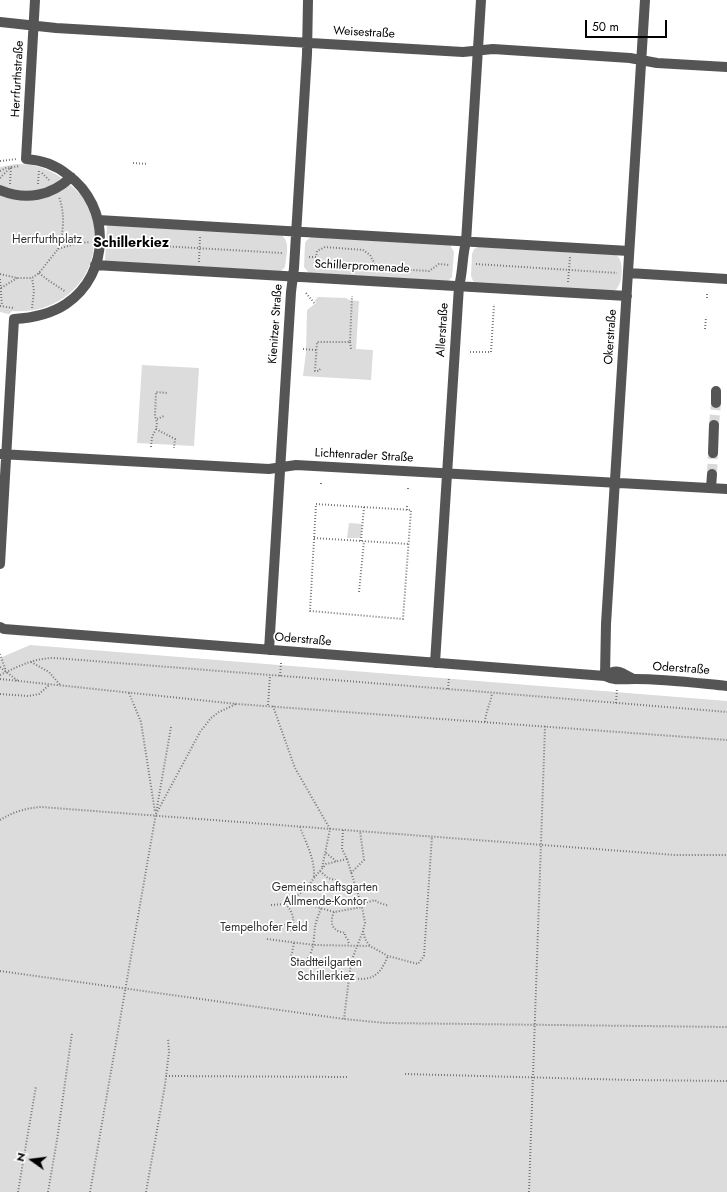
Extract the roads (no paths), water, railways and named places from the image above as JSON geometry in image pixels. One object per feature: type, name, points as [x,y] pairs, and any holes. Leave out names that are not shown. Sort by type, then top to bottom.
[{"type":"street","name":"Herrfurthstraße","points":[[35,0],[26,159],[39,160],[51,165],[71,177]]},
{"type":"street","name":"Kienitzer Straße","points":[[269,650],[280,467],[297,232],[308,0]]},
{"type":"street","name":"Allerstraße","points":[[435,663],[459,286],[462,277],[466,242],[481,0]]},
{"type":"street","name":"Okerstraße","points":[[605,676],[606,624],[645,0]]},
{"type":"street","name":"Weisestraße","points":[[0,22],[56,28],[463,52],[478,50],[501,50],[630,58],[661,64],[727,67]]},
{"type":"street","points":[[0,190],[24,196],[37,195],[56,189],[71,177],[79,184],[90,198],[98,220],[100,242],[96,265],[83,287],[68,303],[42,315],[23,319],[14,319],[3,454],[0,564]]},
{"type":"street","points":[[98,220],[629,251]]},
{"type":"street","name":"Schillerpromenade","points":[[96,265],[627,296]]},
{"type":"street","points":[[628,273],[727,279]]},
{"type":"street","points":[[716,391],[716,403]]},
{"type":"street","points":[[713,453],[714,425]]},
{"type":"street","name":"Lichtenrader Straße","points":[[3,454],[269,469],[296,465],[727,489]]},
{"type":"street","points":[[711,488],[712,474]]},
{"type":"street","name":"Oderstraße","points":[[0,627],[4,629],[605,676],[612,671],[617,671],[634,679],[727,686]]},
{"type":"tunnel","points":[[714,425],[716,403]]},
{"type":"tunnel","points":[[712,474],[713,453]]},
{"type":"district","name":"Schillerkiez","points":[[131,244]]},
{"type":"park label","name":"Herrfurthplatz","points":[[47,240]]},
{"type":"park label","name":"Gemeinschaftsgarten Allmende-Kontor","points":[[325,895]]},
{"type":"park label","name":"Tempelhofer Feld","points":[[264,928]]},
{"type":"park label","name":"Stadtteilgarten Schillerkiez","points":[[326,970]]}]
